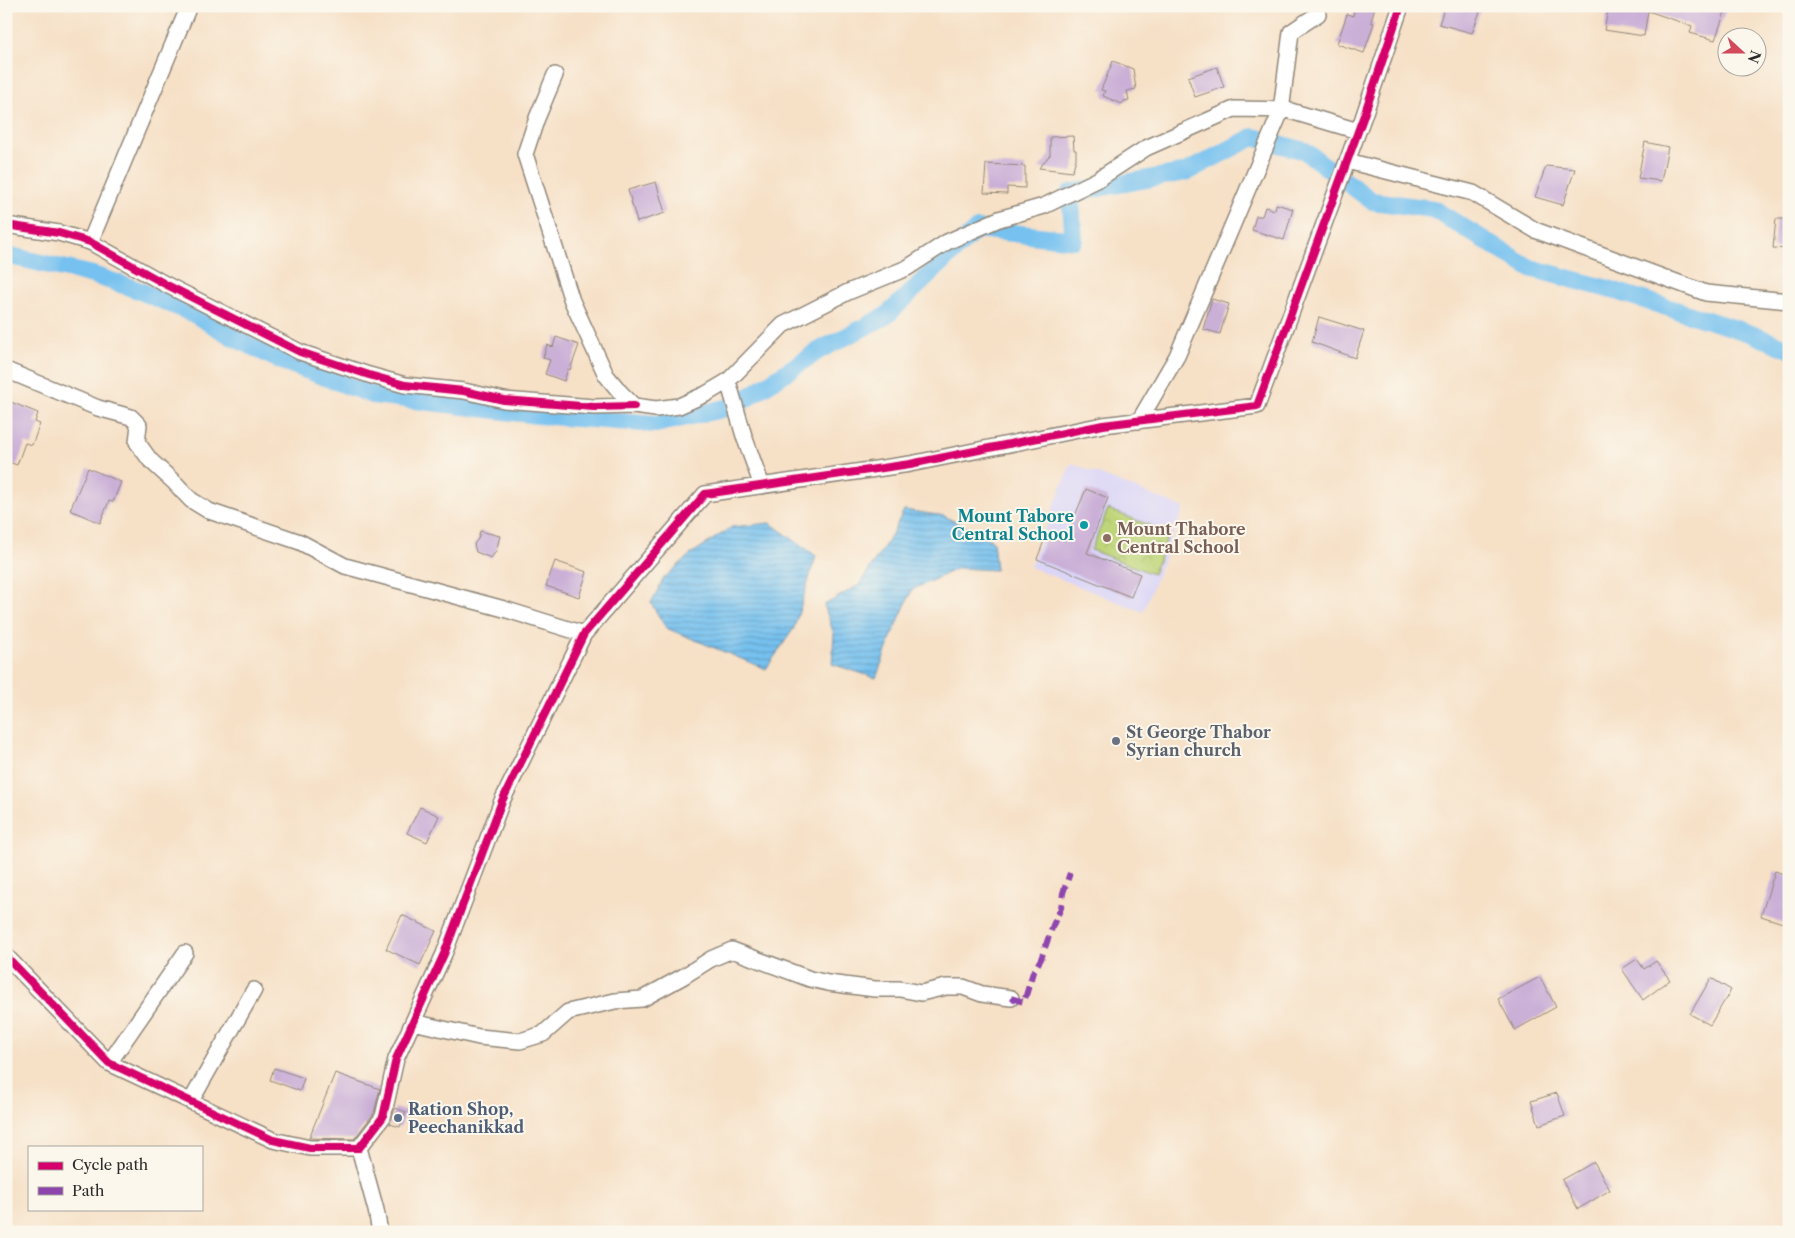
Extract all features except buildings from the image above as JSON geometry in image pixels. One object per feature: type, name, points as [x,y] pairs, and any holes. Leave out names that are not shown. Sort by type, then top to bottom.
[{"type":"street","points":[[90,242],[189,6]]},
{"type":"street","points":[[359,1148],[383,1116],[396,1059],[444,954],[502,801],[584,634],[705,494],[910,464],[1103,425],[1258,406],[1358,131],[1401,6]]},
{"type":"street","points":[[1139,421],[1178,356],[1282,110],[1291,32],[1318,14]]},
{"type":"street","points":[[555,74],[537,118],[526,154],[572,301],[606,375],[634,406]]},
{"type":"street","points":[[6,225],[59,233],[90,242],[165,284],[254,330],[300,352],[337,365],[405,384],[464,391],[504,400],[576,406],[612,408],[634,406],[656,409],[679,406],[706,394],[728,381],[783,325],[848,292],[907,268],[947,242],[999,219],[1044,206],[1097,180],[1146,148],[1234,109],[1287,110],[1358,131]]},
{"type":"street","points":[[1347,160],[1472,193],[1535,230],[1706,292],[1789,301]]},
{"type":"street","points":[[6,370],[98,408],[131,417],[139,425],[137,442],[150,460],[191,500],[209,511],[300,542],[345,566],[504,609],[584,634]]},
{"type":"street","points":[[728,381],[744,436],[762,486]]},
{"type":"street","points":[[413,1022],[479,1037],[520,1041],[543,1034],[568,1012],[606,1003],[642,998],[684,976],[711,959],[732,950],[828,983],[875,989],[900,989],[921,993],[946,987],[963,987],[982,994],[1011,998]]},
{"type":"street","points":[[109,1063],[185,953]]},
{"type":"street","points":[[6,956],[109,1063],[273,1140],[310,1148],[359,1148]]},
{"type":"street","points":[[191,1101],[254,990]]},
{"type":"street","points":[[359,1148],[380,1232]]},
{"type":"shaded area","name":"Mount Thabore Central School","points":[[1071,463],[1184,508],[1143,612],[1030,567]]},
{"type":"green space","points":[[1108,509],[1169,533],[1153,574],[1091,550]]},
{"type":"water","points":[[904,510],[944,516],[993,541],[996,570],[958,568],[912,590],[876,678],[832,664],[834,634],[824,605],[859,585],[891,536]]},
{"type":"water","points":[[770,523],[816,556],[794,628],[766,669],[666,628],[651,603],[664,578],[691,554],[732,527]]},
{"type":"waterway","points":[[6,255],[93,275],[138,290],[194,314],[233,337],[277,359],[373,395],[537,415],[656,424],[735,406],[818,351],[886,316],[977,229],[1074,240],[1070,193],[1186,172],[1253,137],[1305,151],[1372,201],[1433,209],[1530,268],[1612,290],[1749,333],[1789,349]]},
{"type":"marked path","points":[[1011,998],[1024,1002],[1033,972],[1041,959],[1061,908],[1063,893],[1070,873]]},
{"type":"cycle path","points":[[6,956],[109,1063],[273,1140],[310,1148],[359,1148],[383,1117],[396,1059],[444,954],[502,801],[584,634],[705,494],[910,464],[1103,425],[1257,406],[1363,118],[1401,6]]},
{"type":"cycle path","points":[[6,225],[59,233],[90,242],[165,284],[300,352],[369,375],[405,385],[464,391],[504,400],[594,407],[634,406]]},
{"type":"place","name":"Mount Tabore Central School","points":[[1084,525]]},
{"type":"place","name":"Mount Thabore Central School","points":[[1107,538]]},
{"type":"place","name":"St George Thabor Syrian church","points":[[1116,741]]},
{"type":"place","name":"Ration Shop, Peechanikkad","points":[[398,1118]]}]
